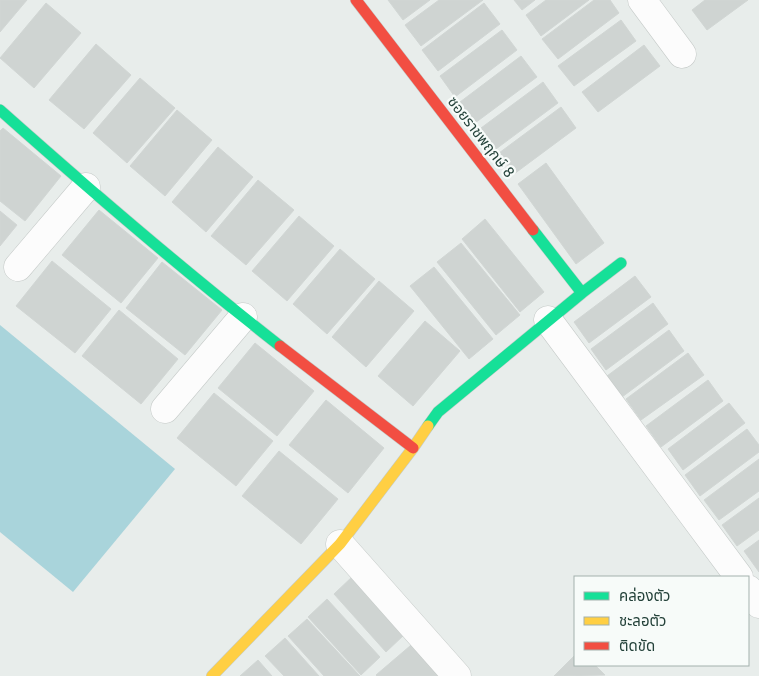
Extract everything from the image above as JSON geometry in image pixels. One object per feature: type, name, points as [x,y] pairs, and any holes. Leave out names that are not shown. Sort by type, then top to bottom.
[{"type":"street","name":"ซอยราชพฤกษ์ 8","points":[[356,0],[582,293]]},
{"type":"street","points":[[642,0],[682,54]]},
{"type":"street","points":[[0,110],[86,187],[243,317],[413,448]]},
{"type":"street","points":[[18,267],[86,187]]},
{"type":"street","points":[[212,676],[340,544],[438,412],[621,262]]},
{"type":"street","points":[[165,409],[243,317]]},
{"type":"street","points":[[548,320],[738,576]]},
{"type":"street","points":[[340,544],[457,676]]},
{"type":"street","points":[[749,590],[759,604]]},
{"type":"water","points":[[0,325],[175,469],[73,592],[0,532]]},
{"type":"building","points":[[0,0],[27,0],[0,32]]},
{"type":"building","points":[[388,0],[430,0],[403,20]]},
{"type":"building","points":[[439,0],[483,0],[421,46],[405,25]]},
{"type":"building","points":[[514,0],[535,0],[522,10]]},
{"type":"building","points":[[546,0],[589,0],[541,36],[526,15]]},
{"type":"building","points":[[594,0],[610,0],[619,13],[558,59],[542,39]]},
{"type":"building","points":[[705,0],[748,0],[707,30],[692,10]]},
{"type":"building","points":[[46,3],[81,33],[34,88],[0,58]]},
{"type":"building","points":[[484,3],[500,24],[438,71],[422,50]]},
{"type":"building","points":[[621,20],[636,41],[574,86],[558,66]]},
{"type":"building","points":[[502,30],[517,50],[455,97],[440,76]]},
{"type":"building","points":[[96,44],[131,75],[84,129],[49,100]]},
{"type":"building","points":[[644,45],[660,66],[598,112],[582,92]]},
{"type":"building","points":[[521,56],[537,77],[475,123],[460,102]]},
{"type":"building","points":[[140,78],[175,108],[127,163],[93,133]]},
{"type":"building","points":[[543,82],[558,103],[496,149],[481,128]]},
{"type":"building","points":[[561,107],[576,128],[514,174],[499,153]]},
{"type":"building","points":[[177,110],[212,140],[165,196],[130,166]]},
{"type":"building","points":[[3,128],[61,176],[25,221],[0,201],[0,131]]},
{"type":"building","points":[[218,147],[253,177],[206,232],[172,202]]},
{"type":"building","points":[[546,163],[604,243],[576,264],[518,184]]},
{"type":"building","points":[[258,180],[294,210],[246,265],[211,236]]},
{"type":"building","points":[[99,210],[158,258],[121,303],[62,255]]},
{"type":"building","points":[[0,211],[17,225],[0,246]]},
{"type":"building","points":[[299,216],[334,246],[287,301],[252,271]]},
{"type":"building","points":[[485,219],[544,292],[520,312],[462,239]]},
{"type":"building","points":[[461,243],[520,315],[496,335],[437,262]]},
{"type":"building","points":[[340,249],[375,279],[327,334],[293,304]]},
{"type":"building","points":[[52,261],[111,309],[75,353],[16,306]]},
{"type":"building","points":[[162,262],[222,310],[185,355],[126,308]]},
{"type":"building","points":[[434,267],[493,339],[469,359],[410,286]]},
{"type":"building","points":[[635,276],[651,297],[589,343],[574,322]]},
{"type":"building","points":[[379,281],[414,311],[366,367],[332,337]]},
{"type":"building","points":[[653,303],[668,324],[606,370],[591,349]]},
{"type":"building","points":[[119,310],[178,359],[141,404],[82,356]]},
{"type":"building","points":[[425,321],[460,351],[413,406],[378,376]]},
{"type":"building","points":[[669,330],[684,351],[622,397],[607,376]]},
{"type":"building","points":[[255,343],[314,391],[277,436],[218,388]]},
{"type":"building","points":[[688,353],[704,375],[641,420],[626,399]]},
{"type":"building","points":[[708,380],[723,401],[661,447],[646,426]]},
{"type":"building","points":[[214,393],[273,441],[236,486],[177,438]]},
{"type":"building","points":[[326,400],[384,448],[348,493],[289,445]]},
{"type":"building","points":[[729,403],[745,423],[683,470],[668,449]]},
{"type":"building","points":[[747,429],[759,445],[759,452],[700,496],[685,475]]},
{"type":"building","points":[[279,451],[338,499],[301,544],[242,496]]},
{"type":"building","points":[[759,459],[759,491],[719,520],[704,500]]},
{"type":"building","points":[[759,498],[759,530],[737,546],[722,525]]},
{"type":"building","points":[[759,540],[759,572],[744,551]]},
{"type":"building","points":[[353,576],[405,634],[386,652],[334,594]]},
{"type":"building","points":[[327,599],[380,657],[361,675],[308,617]]},
{"type":"building","points":[[307,619],[360,676],[324,676],[288,636]]},
{"type":"building","points":[[285,638],[319,676],[284,676],[265,656]]},
{"type":"building","points":[[417,640],[447,676],[376,675]]},
{"type":"building","points":[[574,656],[574,666],[596,666],[605,675],[554,676]]},
{"type":"building","points":[[258,660],[272,676],[240,676]]},
{"type":"traffic: fast","points":[[0,110],[138,230],[280,346]]},
{"type":"traffic: fast","points":[[533,230],[582,293]]},
{"type":"traffic: fast","points":[[428,426],[438,412],[621,263]]},
{"type":"traffic: slow","points":[[212,676],[340,544],[428,426]]},
{"type":"traffic: jam","points":[[356,0],[533,230]]},
{"type":"traffic: jam","points":[[280,346],[413,448]]}]
